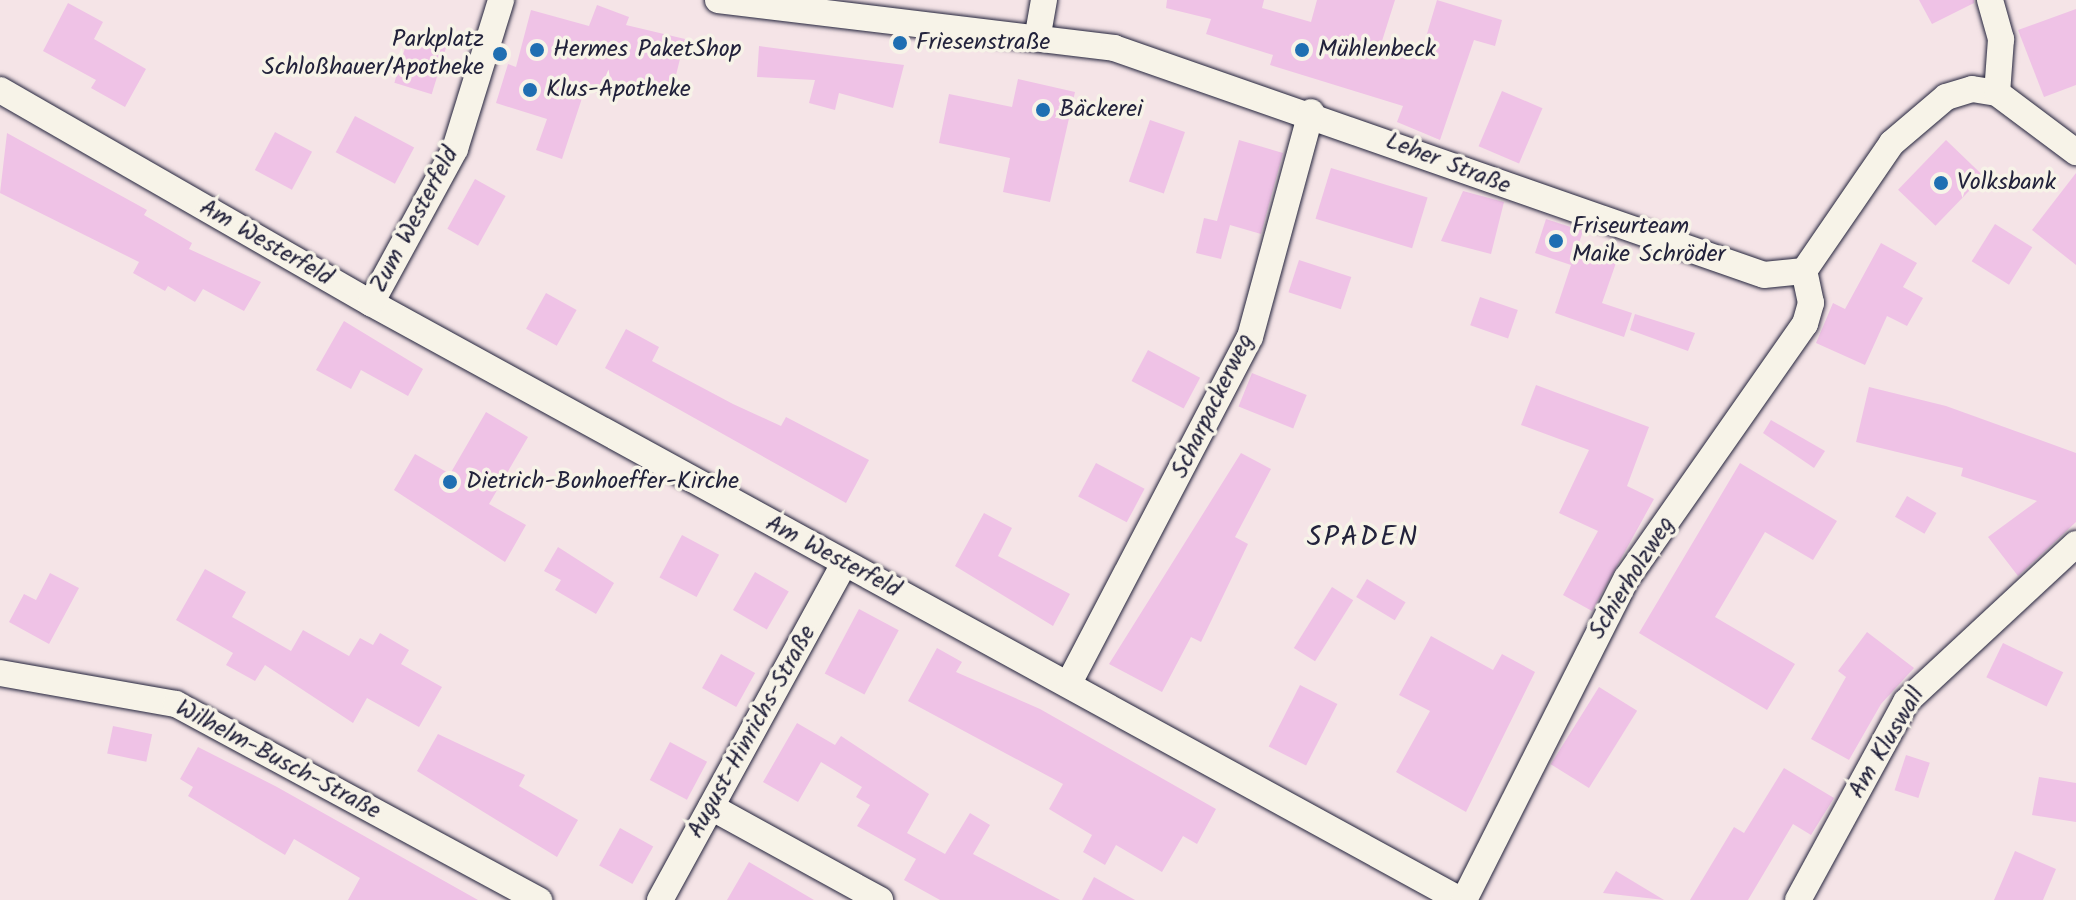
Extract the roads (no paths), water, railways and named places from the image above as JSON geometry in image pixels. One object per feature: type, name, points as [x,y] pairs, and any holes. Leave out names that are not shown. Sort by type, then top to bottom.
[{"type":"street","name":"Zum Westerfeld","points":[[371,303],[455,149],[501,0]]},
{"type":"street","name":"Leher Straße","points":[[718,0],[1038,34],[1195,70],[1764,275],[1804,271]]},
{"type":"street","points":[[1038,34],[1044,0]]},
{"type":"street","points":[[1990,0],[2001,39],[1997,93]]},
{"type":"street","points":[[1804,271],[1892,143],[1946,97],[1972,89],[1997,93],[2076,152]]},
{"type":"street","name":"Am Westerfeld","points":[[0,90],[371,303],[1462,900]]},
{"type":"street","name":"Scharpackerweg","points":[[1069,683],[1250,337],[1311,112]]},
{"type":"street","name":"Schierholzweg","points":[[1462,900],[1627,578],[1805,324],[1811,303],[1804,271]]},
{"type":"street","name":"Am Kluswall","points":[[1798,900],[1906,702],[2076,544]]},
{"type":"street","name":"August-Hinrichs-Straße","points":[[660,900],[844,564]]},
{"type":"street","name":"Wilhelm-Busch-Straße","points":[[0,673],[176,704],[539,900]]},
{"type":"street","points":[[711,807],[880,900]]},
{"type":"place","name":"Friesenstraße","points":[[900,43]]},
{"type":"place","name":"Hermes PaketShop","points":[[537,50]]},
{"type":"place","name":"Mühlenbeck","points":[[1302,50]]},
{"type":"place","name":"Parkplatz Schloßhauer/Apotheke","points":[[500,54]]},
{"type":"place","name":"Klus-Apotheke","points":[[530,90]]},
{"type":"place","name":"Bäckerei","points":[[1043,110]]},
{"type":"place","name":"Volksbank","points":[[1941,183]]},
{"type":"place","name":"Friseurteam Maike Schröder","points":[[1556,241]]},
{"type":"place","name":"Dietrich-Bonhoeffer-Kirche","points":[[450,482]]},
{"type":"district","name":"SPADEN","points":[[1363,538]]}]
